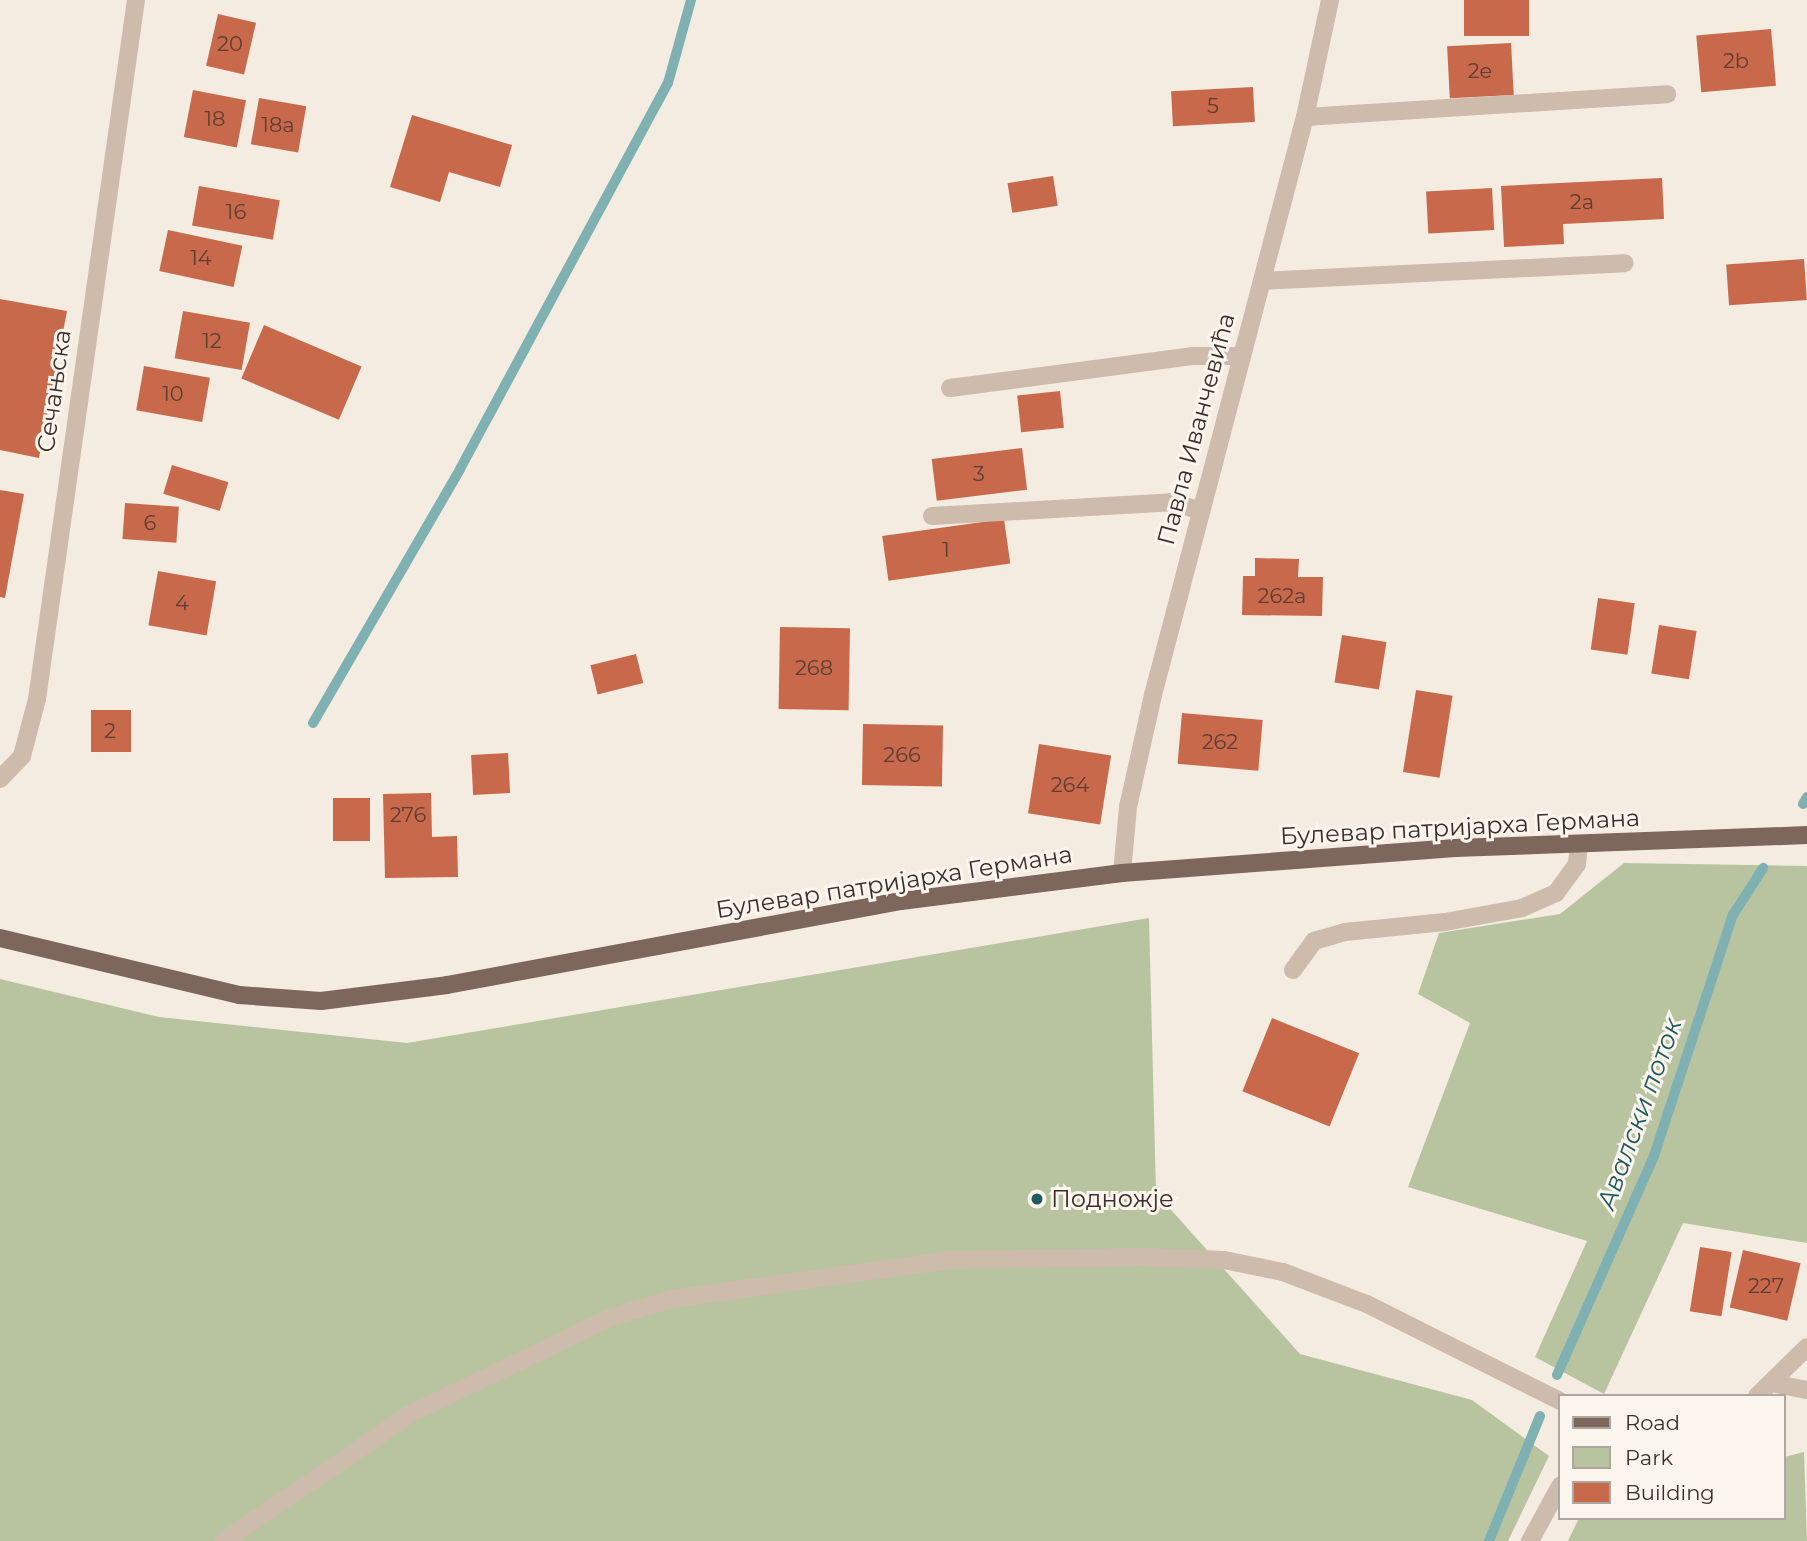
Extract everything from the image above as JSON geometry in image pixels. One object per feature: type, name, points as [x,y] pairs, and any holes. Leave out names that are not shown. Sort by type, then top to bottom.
[{"type":"main road","name":"Булевар патријарха Германа","points":[[0,938],[228,992],[321,1001],[447,985],[901,901],[1122,873],[1455,848],[1807,835]]},
{"type":"street","name":"Сечањска","points":[[0,779],[22,756],[37,699],[136,0]]},
{"type":"street","name":"Павла Иванчевића","points":[[1122,873],[1128,807],[1199,510],[1262,281],[1304,117],[1330,0]]},
{"type":"street","points":[[1304,117],[1667,94]]},
{"type":"street","points":[[1262,281],[1625,263]]},
{"type":"street","points":[[950,388],[1192,356],[1240,356]]},
{"type":"street","points":[[932,516],[1172,502],[1199,510]]},
{"type":"street","points":[[1293,970],[1314,941],[1345,932],[1445,922],[1522,908],[1556,893],[1577,864],[1578,844]]},
{"type":"street","points":[[224,1541],[410,1414],[612,1317],[672,1299],[934,1262],[1035,1256],[1144,1257],[1224,1260],[1283,1272],[1367,1304],[1559,1400]]},
{"type":"street","points":[[1759,1394],[1807,1347]]},
{"type":"street","points":[[1772,1383],[1807,1390]]},
{"type":"street","points":[[1530,1541],[1559,1488]]},
{"type":"green space","points":[[1624,863],[1807,866],[1807,1243],[1683,1223],[1604,1394],[1535,1357],[1587,1241],[1408,1187],[1470,1023],[1418,994],[1439,933],[1560,914]]},
{"type":"green space","points":[[1149,918],[1156,1193],[1300,1354],[1472,1400],[1549,1456],[1508,1541],[0,1541],[0,979],[159,1017],[407,1043]]},
{"type":"green space","points":[[1804,1452],[1807,1541],[1568,1541],[1578,1520],[1786,1520],[1786,1456]]},
{"type":"building","points":[[1464,0],[1529,0],[1529,36],[1464,36]]},
{"type":"building","points":[[218,14],[256,23],[244,74],[206,66]]},
{"type":"building","points":[[1771,29],[1776,86],[1701,92],[1696,36]]},
{"type":"building","points":[[1511,43],[1514,95],[1450,98],[1447,46]]},
{"type":"building","points":[[1253,87],[1255,122],[1173,126],[1171,91]]},
{"type":"building","points":[[193,90],[246,100],[237,147],[184,137]]},
{"type":"building","points":[[259,98],[306,106],[298,153],[251,144]]},
{"type":"building","points":[[412,115],[512,145],[500,187],[449,172],[440,202],[390,187]]},
{"type":"building","points":[[1053,176],[1058,206],[1012,213],[1008,183]]},
{"type":"building","points":[[1662,178],[1664,219],[1563,224],[1564,244],[1504,247],[1501,186]]},
{"type":"building","points":[[199,186],[280,200],[273,240],[192,225]]},
{"type":"building","points":[[1492,188],[1494,230],[1428,233],[1426,191]]},
{"type":"building","points":[[168,230],[242,246],[234,287],[159,271]]},
{"type":"building","points":[[1804,259],[1807,300],[1729,305],[1726,264]]},
{"type":"building","points":[[0,299],[67,311],[39,458],[0,450]]},
{"type":"building","points":[[183,311],[250,323],[242,370],[175,358]]},
{"type":"building","points":[[264,325],[362,366],[339,420],[241,378]]},
{"type":"building","points":[[144,366],[210,378],[202,422],[136,410]]},
{"type":"building","points":[[1060,391],[1064,428],[1021,432],[1017,395]]},
{"type":"building","points":[[1022,448],[1027,490],[937,501],[932,459]]},
{"type":"building","points":[[172,465],[228,482],[220,511],[163,494]]},
{"type":"building","points":[[0,490],[24,494],[5,598],[0,597]]},
{"type":"building","points":[[125,503],[179,507],[176,543],[122,539]]},
{"type":"building","points":[[1004,519],[1010,564],[888,581],[882,536]]},
{"type":"building","points":[[1255,558],[1299,559],[1298,577],[1323,577],[1322,616],[1242,615],[1243,576],[1255,576]]},
{"type":"building","points":[[158,571],[216,581],[207,635],[148,625]]},
{"type":"building","points":[[1598,598],[1635,603],[1627,655],[1591,649]]},
{"type":"building","points":[[1659,625],[1697,631],[1689,679],[1651,673]]},
{"type":"building","points":[[780,627],[850,628],[849,710],[779,709]]},
{"type":"building","points":[[1342,635],[1386,642],[1379,689],[1334,682]]},
{"type":"building","points":[[636,654],[643,683],[598,694],[590,665]]},
{"type":"building","points":[[1416,690],[1453,696],[1440,778],[1403,772]]},
{"type":"building","points":[[91,710],[131,710],[131,752],[91,752]]},
{"type":"building","points":[[1182,713],[1263,720],[1258,771],[1178,764]]},
{"type":"building","points":[[863,724],[943,725],[942,786],[862,785]]},
{"type":"building","points":[[1039,744],[1111,755],[1100,825],[1028,813]]},
{"type":"building","points":[[508,753],[510,793],[473,795],[471,755]]},
{"type":"building","points":[[431,793],[432,837],[457,836],[458,877],[385,878],[383,794]]},
{"type":"building","points":[[333,798],[370,798],[370,841],[333,841]]},
{"type":"building","points":[[1272,1018],[1359,1053],[1330,1126],[1242,1091]]},
{"type":"building","points":[[1700,1247],[1732,1252],[1721,1316],[1690,1311]]},
{"type":"building","points":[[1743,1250],[1800,1263],[1787,1321],[1730,1307]]},
{"type":"waterway","points":[[313,723],[460,469],[668,83],[691,0]]},
{"type":"waterway","name":"Авалски поток","points":[[1803,804],[1807,797]]},
{"type":"waterway","name":"Авалски поток","points":[[1557,1375],[1654,1156],[1733,915],[1763,868]]},
{"type":"waterway","name":"Авалски поток","points":[[1489,1541],[1540,1416]]},
{"type":"place","name":"Подножје","points":[[1037,1199]]}]
